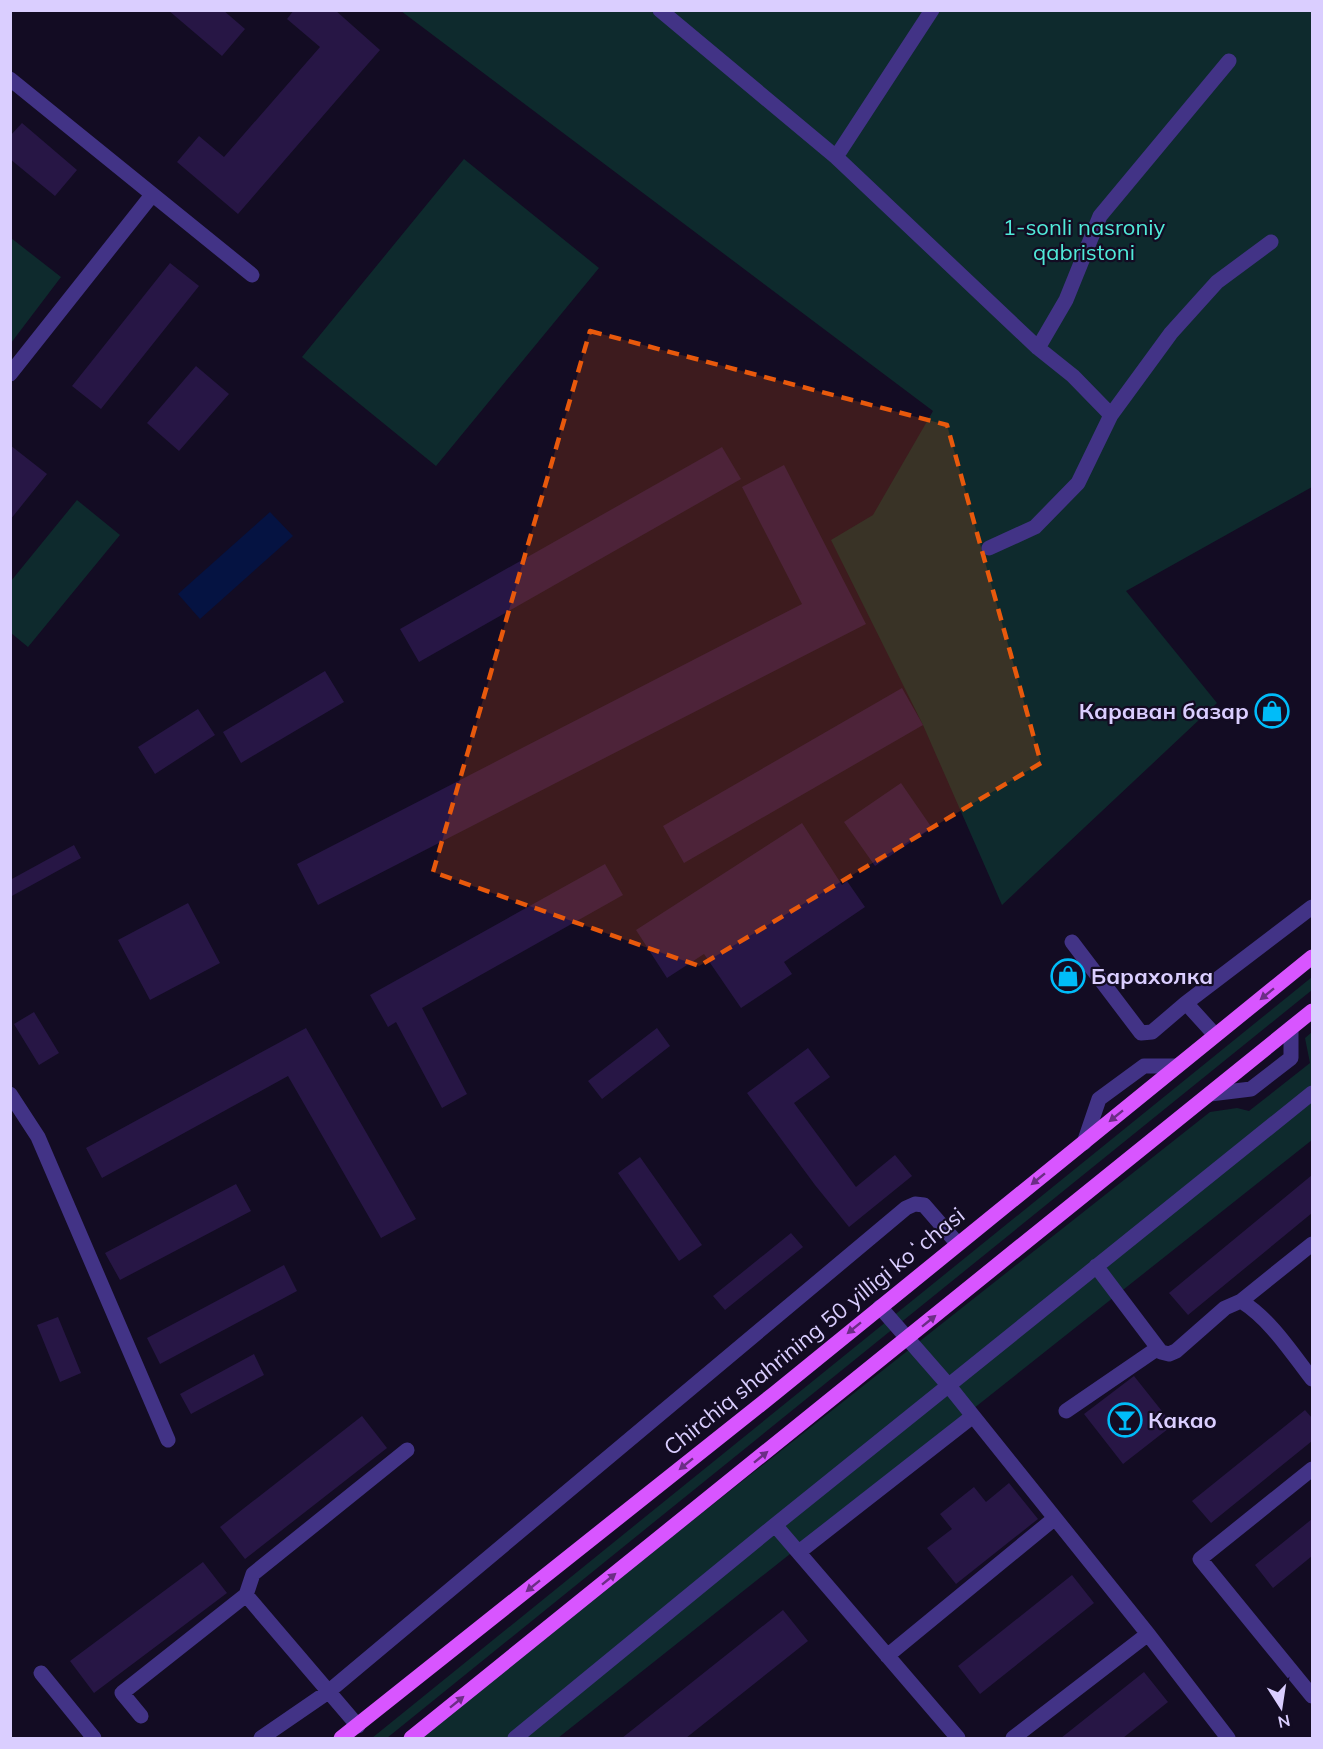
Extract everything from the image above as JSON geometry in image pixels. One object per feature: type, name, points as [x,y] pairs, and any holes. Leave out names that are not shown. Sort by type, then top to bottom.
[{"type":"main road","name":"Chirchiq shahrining 50 yilligi koʻchasi","points":[[341,1738],[775,1393],[1312,957]]},
{"type":"main road","points":[[411,1738],[1312,1011]]},
{"type":"street","points":[[660,10],[836,157],[1038,348],[1073,376],[1111,415]]},
{"type":"street","points":[[836,157],[932,10]]},
{"type":"street","points":[[1038,348],[1066,300],[1100,216],[1229,61]]},
{"type":"street","points":[[10,79],[252,275]]},
{"type":"street","points":[[10,374],[152,195]]},
{"type":"street","points":[[989,548],[1035,526],[1078,483],[1111,415],[1171,333],[1217,282],[1271,242]]},
{"type":"street","points":[[1072,942],[1141,1033],[1152,1032],[1186,1003],[1312,907]]},
{"type":"street","points":[[1186,1003],[1215,1035]]},
{"type":"street","points":[[1210,1094],[1251,1089],[1274,1073],[1292,1058],[1291,1028]]},
{"type":"street","points":[[1084,1143],[1099,1099],[1144,1066],[1178,1066]]},
{"type":"street","points":[[10,1094],[38,1137],[168,1440]]},
{"type":"street","points":[[515,1738],[1096,1266],[1310,1099]]},
{"type":"street","points":[[261,1738],[328,1692],[906,1208],[915,1204],[924,1205],[957,1243]]},
{"type":"street","points":[[1096,1266],[1161,1352],[1169,1354],[1176,1351],[1225,1308],[1241,1301],[1312,1244]]},
{"type":"street","points":[[1241,1301],[1253,1309],[1277,1334],[1312,1379]]},
{"type":"street","points":[[880,1307],[949,1386],[1148,1634],[1228,1738]]},
{"type":"street","points":[[1066,1411],[1158,1348]]},
{"type":"street","points":[[799,1552],[973,1416]]},
{"type":"street","points":[[141,1716],[122,1693],[246,1595],[253,1574],[406,1450]]},
{"type":"street","points":[[1312,1469],[1200,1559],[1312,1696]]},
{"type":"street","points":[[887,1656],[1055,1518]]},
{"type":"street","points":[[775,1525],[958,1738]]},
{"type":"street","points":[[246,1595],[358,1726]]},
{"type":"street","points":[[1013,1738],[1148,1634]]},
{"type":"street","points":[[41,1673],[94,1738]]},
{"type":"highlighted area","points":[[590,331],[947,425],[1041,763],[699,966],[433,872]]},
{"type":"green space","name":"1-sonli nasroniy qabristoni","points":[[401,11],[1312,11],[1312,487],[1126,591],[1217,703],[1002,905],[923,725],[831,540],[873,515],[933,411]]},
{"type":"green space","points":[[464,159],[599,268],[436,466],[302,357]]},
{"type":"green space","points":[[11,238],[61,277],[10,343]]},
{"type":"green space","points":[[77,500],[120,535],[28,647],[11,633],[11,581]]},
{"type":"green space","points":[[1312,977],[1312,990],[387,1738],[372,1738]]},
{"type":"green space","points":[[1312,1032],[1312,1140],[558,1738],[417,1738],[1210,1112],[1237,1108],[1249,1111],[1310,1063],[1305,1038]]},
{"type":"shaded area","points":[[270,512],[293,536],[200,619],[178,594]]},
{"type":"building","points":[[168,10],[223,10],[245,29],[222,56]]},
{"type":"building","points":[[294,10],[335,10],[380,50],[238,214],[177,162],[199,136],[224,157],[320,47],[287,19]]},
{"type":"building","points":[[22,123],[77,170],[55,196],[10,159],[10,136]]},
{"type":"building","points":[[170,263],[199,286],[101,409],[72,386]]},
{"type":"building","points":[[196,366],[229,394],[179,451],[147,423]]},
{"type":"building","points":[[10,445],[47,474],[10,520]]},
{"type":"building","points":[[722,447],[741,479],[419,662],[400,629]]},
{"type":"building","points":[[784,465],[866,624],[318,905],[297,864],[802,604],[742,487]]},
{"type":"building","points":[[325,671],[344,702],[241,763],[223,732]]},
{"type":"building","points":[[902,688],[923,725],[684,863],[663,826]]},
{"type":"building","points":[[198,709],[215,735],[155,774],[138,747]]},
{"type":"building","points":[[901,783],[932,828],[875,866],[844,822]]},
{"type":"building","points":[[802,823],[842,885],[847,881],[865,907],[784,962],[792,974],[741,1008],[704,954],[667,978],[636,930]]},
{"type":"building","points":[[74,845],[81,858],[10,897],[10,880]]},
{"type":"building","points":[[605,864],[623,895],[422,1008],[467,1094],[442,1108],[396,1022],[388,1027],[370,995]]},
{"type":"building","points":[[188,903],[220,963],[150,1000],[118,940]]},
{"type":"building","points":[[34,1012],[59,1053],[39,1065],[14,1024]]},
{"type":"building","points":[[306,1028],[416,1219],[381,1238],[288,1076],[102,1178],[86,1148]]},
{"type":"building","points":[[657,1028],[670,1046],[602,1099],[588,1081]]},
{"type":"building","points":[[808,1048],[830,1077],[794,1103],[856,1187],[895,1155],[912,1176],[849,1227],[747,1093]]},
{"type":"building","points":[[640,1157],[702,1245],[679,1261],[618,1173]]},
{"type":"building","points":[[1312,1175],[1312,1213],[1188,1315],[1169,1293]]},
{"type":"building","points":[[236,1184],[251,1211],[120,1280],[105,1253]]},
{"type":"building","points":[[791,1233],[803,1247],[725,1310],[713,1296]]},
{"type":"building","points":[[284,1265],[297,1291],[160,1364],[147,1338]]},
{"type":"building","points":[[58,1317],[81,1373],[60,1382],[37,1325]]},
{"type":"building","points":[[254,1354],[264,1375],[191,1414],[180,1394]]},
{"type":"building","points":[[1134,1376],[1173,1425],[1123,1464],[1084,1414]]},
{"type":"building","points":[[1305,1410],[1312,1418],[1312,1441],[1211,1523],[1192,1501]]},
{"type":"building","points":[[362,1416],[387,1448],[245,1559],[220,1527]]},
{"type":"building","points":[[1009,1483],[1038,1519],[956,1584],[927,1548],[952,1529],[940,1514],[974,1487],[986,1502]]},
{"type":"building","points":[[1312,1519],[1312,1556],[1273,1588],[1255,1565]]},
{"type":"building","points":[[203,1562],[227,1593],[94,1693],[70,1661]]},
{"type":"building","points":[[1072,1575],[1094,1603],[980,1694],[958,1666]]},
{"type":"building","points":[[783,1610],[808,1641],[686,1738],[622,1738]]},
{"type":"building","points":[[1144,1672],[1168,1702],[1123,1738],[1061,1738]]},
{"type":"place","name":"Караван базар","points":[[1272,711]]},
{"type":"place","name":"Барахолка","points":[[1068,976]]},
{"type":"place","name":"Какао","points":[[1125,1420]]}]
